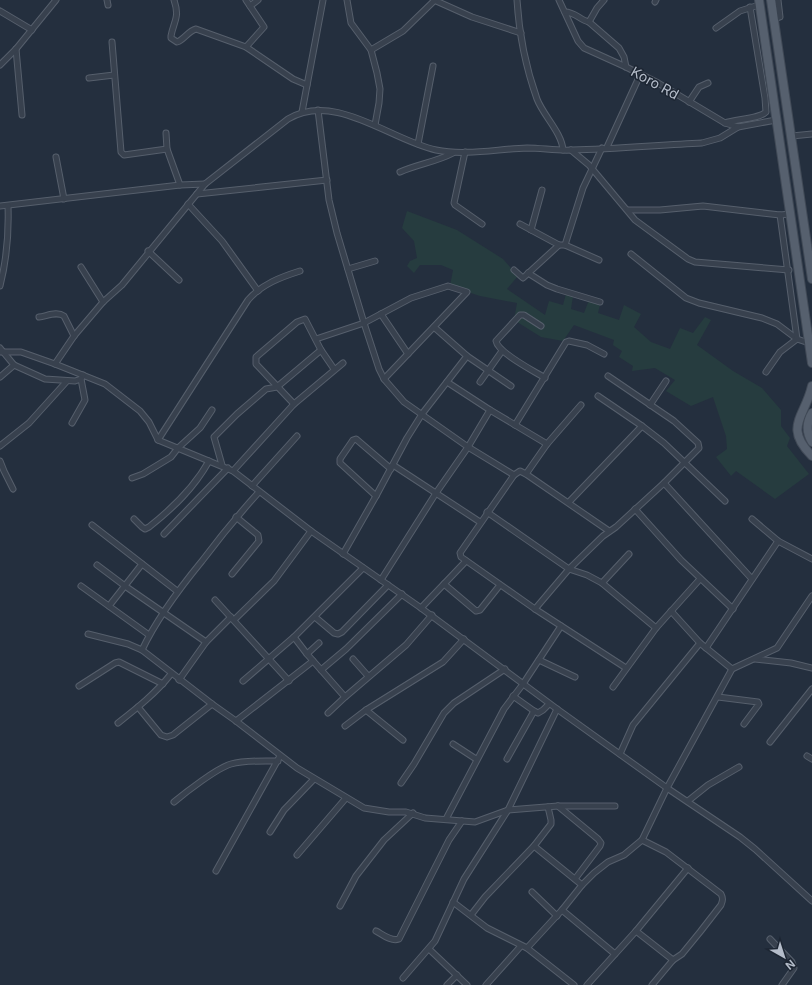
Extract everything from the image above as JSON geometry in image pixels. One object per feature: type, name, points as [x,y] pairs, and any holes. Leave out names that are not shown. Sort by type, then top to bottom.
[{"type":"main road","points":[[771,0],[812,279]]},
{"type":"main road","points":[[759,2],[769,98],[776,120],[812,363]]},
{"type":"main road","points":[[812,386],[799,417],[798,429],[801,444],[812,456]]},
{"type":"main road","points":[[812,413],[807,426],[809,437],[812,442]]},
{"type":"street","points":[[0,65],[16,49],[56,0]]},
{"type":"street","points":[[174,0],[176,21],[171,38],[176,42],[181,40],[192,30],[196,29],[246,46],[289,77],[307,85]]},
{"type":"street","points":[[246,0],[264,27],[246,46]]},
{"type":"street","points":[[250,6],[258,0]]},
{"type":"street","points":[[302,112],[323,0]]},
{"type":"street","points":[[347,0],[352,23],[370,50],[377,74],[380,90],[375,125]]},
{"type":"street","points":[[370,50],[403,31],[434,0],[472,17],[521,33]]},
{"type":"street","points":[[517,0],[521,33],[528,69],[542,109],[562,142],[563,150]]},
{"type":"street","name":"Koro Rd","points":[[559,0],[578,41],[584,48],[592,53],[626,67],[658,83],[725,123],[738,127],[776,120]]},
{"type":"street","points":[[589,22],[597,8],[604,0]]},
{"type":"street","points":[[774,19],[780,17],[778,0]]},
{"type":"street","points":[[716,28],[740,11],[759,2]]},
{"type":"street","points":[[725,123],[733,120],[763,115],[766,111],[769,98],[750,7]]},
{"type":"street","points":[[0,12],[32,30]]},
{"type":"street","points":[[565,12],[571,12],[589,22],[619,48],[624,57],[626,67]]},
{"type":"street","points":[[112,42],[122,154],[124,155],[167,149]]},
{"type":"street","points":[[16,49],[22,115]]},
{"type":"street","points":[[418,144],[433,66]]},
{"type":"street","points":[[89,78],[114,75]]},
{"type":"street","points":[[565,245],[583,188],[640,75]]},
{"type":"street","points":[[689,102],[699,87],[708,83]]},
{"type":"street","points":[[318,110],[329,200],[337,233],[364,323],[379,369],[384,379],[401,399],[468,447],[514,475]]},
{"type":"street","points":[[55,364],[74,336],[103,302],[122,285],[148,251],[205,184],[288,119],[302,112],[318,110],[342,114],[375,125],[418,144],[434,149],[454,152],[528,148],[571,150],[702,143],[720,138],[738,127]]},
{"type":"street","points":[[166,133],[167,149],[180,185]]},
{"type":"street","points":[[792,136],[812,134]]},
{"type":"street","points":[[571,150],[587,163],[635,220],[691,261],[789,270]]},
{"type":"street","points":[[400,172],[424,163],[441,159],[454,152]]},
{"type":"street","points":[[464,152],[454,203],[482,224]]},
{"type":"street","points":[[56,157],[64,199]]},
{"type":"street","points":[[197,194],[326,180]]},
{"type":"street","points":[[0,206],[180,185],[205,184]]},
{"type":"street","points":[[531,230],[542,190]]},
{"type":"street","points":[[188,204],[222,241],[258,291]]},
{"type":"street","points":[[0,286],[6,261],[9,233],[8,206]]},
{"type":"street","points":[[628,210],[660,210],[704,206],[780,215],[790,214]]},
{"type":"street","points":[[780,215],[789,270],[797,339]]},
{"type":"street","points":[[520,224],[559,245],[565,245],[599,260]]},
{"type":"street","points":[[514,270],[523,278],[559,245]]},
{"type":"street","points":[[148,251],[179,280]]},
{"type":"street","points":[[631,254],[686,298],[699,303],[762,318],[777,324],[797,339],[809,342]]},
{"type":"street","points":[[348,269],[375,261]]},
{"type":"street","points":[[81,267],[103,302]]},
{"type":"street","points":[[158,440],[248,300],[274,280],[300,271]]},
{"type":"street","points":[[528,273],[557,290],[600,302]]},
{"type":"street","points":[[316,339],[364,323],[411,298],[448,286],[466,292],[384,379]]},
{"type":"street","points":[[39,317],[62,314],[74,336]]},
{"type":"street","points":[[381,314],[408,354]]},
{"type":"street","points":[[541,326],[524,315],[520,315],[496,341],[496,345],[502,351],[544,378]]},
{"type":"street","points":[[294,404],[256,364],[256,357],[289,328],[301,320],[306,320],[321,350],[334,369]]},
{"type":"street","points":[[434,327],[467,356],[511,386]]},
{"type":"street","points":[[766,372],[785,346],[797,339]]},
{"type":"street","points":[[515,425],[564,345],[568,342],[587,345],[604,354]]},
{"type":"street","points":[[222,465],[214,437],[237,414],[266,389],[277,387],[321,350]]},
{"type":"street","points":[[1,351],[14,365],[45,379],[74,381],[82,377]]},
{"type":"street","points":[[1,351],[21,352],[55,364],[82,377],[105,384],[140,411],[149,422],[158,440],[222,465],[231,470],[310,531],[432,615],[550,704],[740,837],[812,901]]},
{"type":"street","points":[[480,382],[502,351]]},
{"type":"street","points":[[343,554],[407,438],[422,414],[467,356]]},
{"type":"street","points":[[164,534],[231,470],[294,404],[343,363]]},
{"type":"street","points":[[0,377],[14,365]]},
{"type":"street","points":[[534,609],[569,569],[609,531],[616,527],[664,483],[699,448],[698,443],[674,421],[608,376]]},
{"type":"street","points":[[72,423],[85,400],[82,377]]},
{"type":"street","points":[[0,446],[29,423],[67,381]]},
{"type":"street","points":[[650,405],[666,381]]},
{"type":"street","points":[[447,382],[547,444]]},
{"type":"street","points":[[598,396],[664,443],[724,501]]},
{"type":"street","points":[[526,474],[547,444],[581,405]]},
{"type":"street","points":[[132,478],[143,474],[171,457],[178,448],[200,428],[212,410]]},
{"type":"street","points":[[381,580],[436,493],[468,447],[490,410]]},
{"type":"street","points":[[569,502],[642,426]]},
{"type":"street","points":[[252,486],[297,436]]},
{"type":"street","points":[[376,496],[340,463],[340,459],[353,440],[356,439],[392,467],[436,493],[480,522]]},
{"type":"street","points":[[0,461],[13,489]]},
{"type":"street","points":[[134,519],[145,529],[149,527],[184,496],[201,475],[209,461]]},
{"type":"street","points":[[609,531],[569,502],[520,471],[514,475],[480,522],[460,553],[461,557],[466,561],[534,609],[626,668]]},
{"type":"street","points":[[664,483],[752,579]]},
{"type":"street","points":[[142,650],[149,635],[177,591],[236,517],[259,492]]},
{"type":"street","points":[[635,509],[700,579],[733,609]]},
{"type":"street","points":[[487,512],[569,569],[587,575],[602,583],[656,628]]},
{"type":"street","points":[[232,574],[259,541],[258,535],[236,517]]},
{"type":"street","points":[[752,519],[778,541],[812,559]]},
{"type":"street","points":[[92,525],[177,591]]},
{"type":"street","points":[[179,680],[206,642],[274,581],[310,531]]},
{"type":"street","points":[[706,648],[778,541]]},
{"type":"street","points":[[602,583],[628,554]]},
{"type":"street","points":[[421,608],[466,561]]},
{"type":"street","points":[[109,606],[142,564]]},
{"type":"street","points":[[97,565],[206,642]]},
{"type":"street","points":[[243,681],[268,658],[294,638],[363,568]]},
{"type":"street","points":[[613,688],[656,628],[700,579]]},
{"type":"street","points":[[444,584],[476,611],[480,610],[500,585]]},
{"type":"street","points":[[316,617],[334,633],[338,634],[342,632],[388,585]]},
{"type":"street","points":[[81,586],[149,635]]},
{"type":"street","points":[[321,670],[346,649],[402,594]]},
{"type":"street","points":[[527,948],[557,916],[582,885],[608,862],[624,855],[642,840],[668,788],[732,669],[777,648],[812,596]]},
{"type":"street","points":[[215,600],[289,681]]},
{"type":"street","points":[[671,611],[700,643],[732,669]]},
{"type":"street","points":[[328,713],[368,676],[406,645],[432,615]]},
{"type":"street","points":[[446,819],[476,759],[504,709],[523,684],[561,626]]},
{"type":"street","points":[[88,634],[128,644],[142,650],[171,674],[236,721],[279,759],[297,768],[346,798],[370,810],[406,812],[425,818],[475,822],[482,821],[508,810],[558,806],[615,806]]},
{"type":"street","points":[[294,638],[345,697]]},
{"type":"street","points":[[345,726],[366,710],[444,662],[464,639]]},
{"type":"street","points":[[620,754],[634,725],[700,643]]},
{"type":"street","points":[[307,654],[319,644]]},
{"type":"street","points":[[353,659],[368,676]]},
{"type":"street","points":[[754,659],[791,663],[812,668]]},
{"type":"street","points":[[539,660],[575,677]]},
{"type":"street","points":[[236,721],[313,661]]},
{"type":"street","points":[[79,686],[115,663],[119,662],[163,684]]},
{"type":"street","points":[[401,784],[444,713],[454,703],[504,669]]},
{"type":"street","points":[[118,723],[138,708],[163,684],[171,674]]},
{"type":"street","points":[[770,742],[812,689]]},
{"type":"street","points":[[513,696],[534,711],[538,712],[550,704]]},
{"type":"street","points":[[718,697],[758,702],[759,704],[744,724]]},
{"type":"street","points":[[138,708],[161,735],[167,737],[173,735],[212,704]]},
{"type":"street","points":[[402,978],[429,950],[435,941],[464,879],[508,810],[557,709]]},
{"type":"street","points":[[366,710],[403,740]]},
{"type":"street","points":[[507,759],[534,711]]},
{"type":"street","points":[[454,744],[476,759]]},
{"type":"street","points":[[174,802],[186,792],[224,767],[232,764],[279,759]]},
{"type":"street","points":[[216,871],[279,759]]},
{"type":"street","points":[[688,802],[708,785],[739,767]]},
{"type":"street","points":[[270,832],[284,810],[314,779]]},
{"type":"street","points":[[297,856],[346,798]]},
{"type":"street","points":[[558,806],[601,843],[574,879]]},
{"type":"street","points":[[470,916],[485,897],[534,846],[551,824],[548,807]]},
{"type":"street","points":[[340,906],[356,876],[384,840],[413,813]]},
{"type":"street","points":[[376,931],[392,940],[396,941],[399,939],[449,840],[462,821]]},
{"type":"street","points":[[642,840],[666,852],[688,868],[721,894],[722,901],[682,954],[673,960],[652,985]]},
{"type":"street","points":[[534,846],[582,885]]},
{"type":"street","points":[[587,985],[636,931],[688,868]]},
{"type":"street","points":[[532,892],[557,916]]},
{"type":"street","points":[[453,902],[487,928],[527,948],[574,985]]},
{"type":"street","points":[[562,910],[615,954]]},
{"type":"street","points":[[636,931],[673,960]]},
{"type":"street","points":[[770,939],[792,962],[794,968],[782,985]]},
{"type":"street","points":[[486,985],[521,946]]},
{"type":"street","points":[[429,950],[467,985]]},
{"type":"street","points":[[447,985],[456,975]]},
{"type":"green space","points":[[407,211],[457,230],[503,259],[518,276],[507,289],[545,315],[549,301],[563,305],[566,294],[573,296],[571,309],[584,313],[589,300],[600,305],[598,313],[619,320],[624,305],[641,314],[634,327],[651,342],[670,349],[680,328],[693,333],[705,317],[711,320],[697,345],[733,371],[762,388],[781,410],[781,426],[790,438],[787,446],[809,474],[775,499],[736,471],[731,476],[716,457],[727,449],[726,436],[713,397],[691,406],[666,391],[675,380],[655,368],[632,371],[633,366],[619,357],[622,351],[613,345],[614,340],[574,325],[563,341],[541,337],[514,320],[517,303],[480,296],[450,286],[453,270],[441,265],[420,265],[414,273],[407,266],[410,261],[417,258],[414,241],[402,228]]}]
